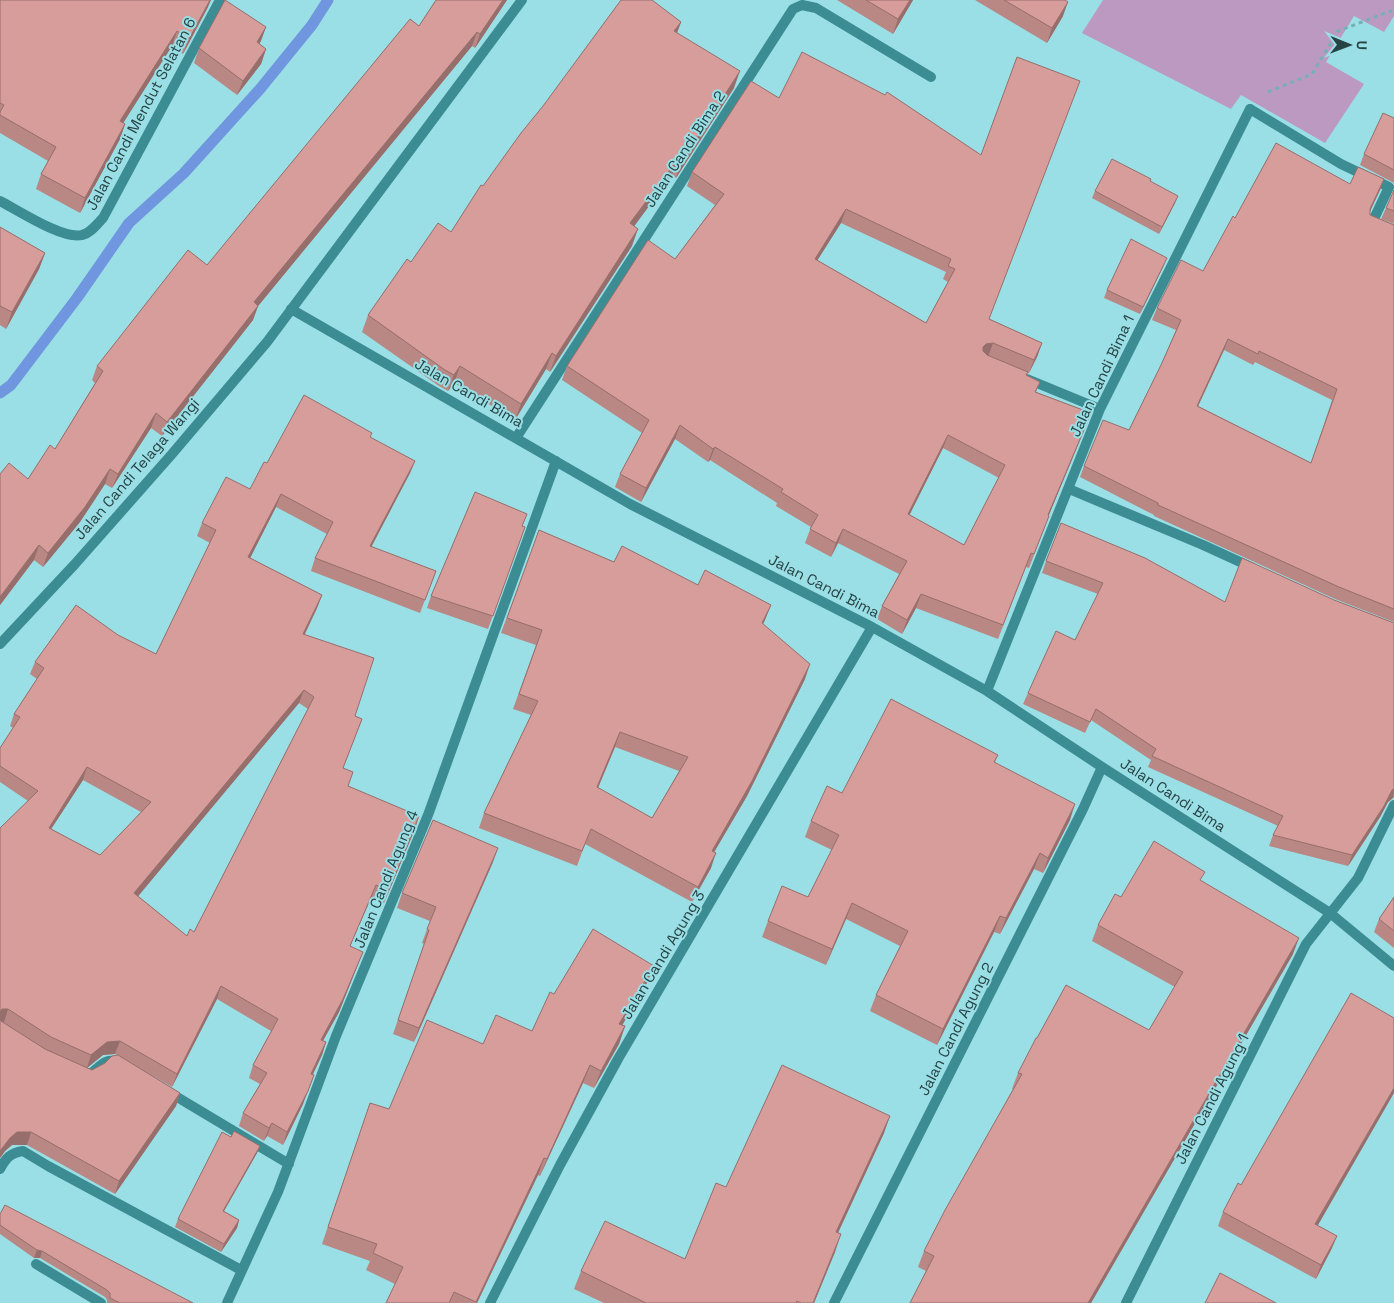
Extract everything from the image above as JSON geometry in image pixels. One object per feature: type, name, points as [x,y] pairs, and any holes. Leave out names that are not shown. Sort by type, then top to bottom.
[{"type":"street","name":"Jalan Candi Mendut Selatan 6","points":[[0,201],[48,227],[65,233],[81,236],[92,229],[103,218],[220,0]]},
{"type":"street","name":"Jalan Candi Telaga Wangi","points":[[0,644],[172,454],[266,342],[522,0]]},
{"type":"street","name":"Jalan Candi Bima 2","points":[[516,438],[793,9],[802,5],[816,8],[931,77]]},
{"type":"street","points":[[1250,109],[1341,164],[1388,186],[1372,223],[1394,231]]},
{"type":"street","name":"Jalan Candi Bima 1","points":[[987,690],[1100,409],[1250,109]]},
{"type":"street","name":"Jalan Candi Bima","points":[[291,309],[630,504],[872,628],[987,690],[1102,768],[1330,913],[1394,966]]},
{"type":"street","points":[[1020,377],[1100,409]]},
{"type":"street","name":"Jalan Candi Agung 4","points":[[227,1303],[278,1192],[336,1036],[428,815],[556,461]]},
{"type":"street","points":[[1069,489],[1203,544],[1263,573]]},
{"type":"street","name":"Jalan Candi Agung 3","points":[[490,1303],[560,1165],[618,1059],[872,628]]},
{"type":"street","name":"Jalan Candi Agung 2","points":[[834,1303],[1084,809],[1102,768]]},
{"type":"street","name":"Jalan Candi Agung 1","points":[[1126,1303],[1306,944],[1358,878],[1394,804]]},
{"type":"street","points":[[78,1072],[87,1076],[97,1070],[104,1062],[115,1060],[123,1065]]},
{"type":"street","points":[[156,1085],[289,1164]]},
{"type":"street","points":[[0,1169],[6,1158],[12,1153],[23,1151],[242,1270]]},
{"type":"street","points":[[36,1264],[101,1303]]},
{"type":"path","points":[[1250,109],[1260,95],[1312,74],[1338,31],[1391,11],[1394,6]]},
{"type":"shaded area","points":[[1103,0],[1394,0],[1394,16],[1384,32],[1354,16],[1326,62],[1364,84],[1325,143],[1241,95],[1231,109],[1082,33]]},
{"type":"building","points":[[0,0],[210,0],[189,39],[177,31],[120,121],[125,124],[85,198],[41,174],[56,147],[0,115],[4,105],[0,103]]},
{"type":"building","points":[[225,0],[266,27],[257,42],[266,49],[243,81],[199,48]]},
{"type":"building","points":[[436,0],[503,0],[480,34],[477,32],[254,302],[258,306],[167,422],[156,413],[118,474],[110,469],[85,507],[48,553],[39,545],[0,597],[0,474],[9,463],[28,479],[50,445],[55,449],[103,371],[97,366],[188,250],[207,265],[410,19],[419,26]]},
{"type":"building","points":[[621,0],[652,0],[681,22],[674,31],[740,71],[682,161],[678,159],[630,223],[638,229],[556,356],[552,353],[521,404],[460,366],[454,375],[445,370],[368,315],[407,259],[411,262],[438,223],[451,232],[481,185],[483,186]]},
{"type":"building","points":[[866,0],[910,0],[898,19]]},
{"type":"building","points":[[1004,0],[1065,0],[1068,2],[1052,28]]},
{"type":"building","points":[[802,52],[885,95],[887,92],[981,155],[1017,57],[1080,81],[989,319],[1042,343],[1034,360],[993,343],[986,344],[983,347],[983,351],[987,355],[1028,372],[1026,375],[1040,382],[1035,392],[1091,413],[1048,515],[1034,554],[1031,553],[1003,625],[921,594],[907,620],[882,606],[907,561],[843,529],[836,543],[810,529],[818,515],[781,492],[783,489],[715,447],[713,449],[680,425],[646,488],[620,474],[649,420],[567,366],[648,240],[675,259],[724,194],[692,172],[751,81],[779,98]],"holes":[[[846,209],[951,259],[948,266],[955,269],[926,323],[815,259]],[[948,435],[1005,465],[964,545],[908,514]]]},
{"type":"building","points":[[1383,113],[1394,118],[1394,170],[1364,154]]},
{"type":"building","points":[[1276,143],[1350,184],[1358,167],[1384,179],[1370,209],[1370,215],[1394,225],[1394,609],[1339,587],[1158,505],[1158,503],[1084,466],[1103,420],[1129,430],[1161,365],[1181,320],[1157,308],[1181,260],[1203,271],[1233,216],[1235,218]],"holes":[[[1228,339],[1258,354],[1259,351],[1337,389],[1311,463],[1197,406]]]},
{"type":"building","points":[[1112,159],[1151,179],[1150,181],[1178,196],[1162,227],[1095,191]]},
{"type":"building","points":[[1394,190],[1394,211],[1386,208]]},
{"type":"building","points":[[0,227],[45,253],[12,312],[0,306]]},
{"type":"building","points":[[1131,239],[1167,258],[1143,307],[1107,290]]},
{"type":"building","points":[[304,395],[372,433],[370,437],[415,461],[370,546],[436,571],[425,600],[315,558],[333,522],[281,494],[248,557],[322,595],[303,634],[374,658],[355,716],[362,719],[343,768],[353,772],[348,786],[419,816],[389,890],[376,885],[350,946],[363,952],[343,999],[321,1040],[326,1042],[311,1074],[314,1075],[287,1132],[272,1123],[269,1128],[243,1113],[267,1073],[253,1065],[278,1019],[221,986],[177,1074],[120,1041],[107,1042],[91,1055],[51,1037],[8,1009],[2,1009],[0,1012],[0,828],[38,791],[0,766],[0,748],[20,717],[14,714],[44,668],[35,662],[76,605],[118,635],[156,654],[216,530],[202,523],[226,477],[250,489],[264,462],[267,463]],"holes":[[[304,690],[314,697],[194,932],[190,929],[187,936],[134,893]],[[87,767],[151,802],[100,855],[49,828]]]},
{"type":"building","points":[[475,492],[527,514],[522,526],[525,527],[493,616],[431,596]]},
{"type":"building","points":[[1061,523],[1145,558],[1225,602],[1242,558],[1334,600],[1394,623],[1394,789],[1352,855],[1273,835],[1283,816],[1152,756],[1156,749],[1096,709],[1090,722],[1028,693],[1056,631],[1075,640],[1103,583],[1046,561]]},
{"type":"building","points":[[539,530],[614,562],[622,546],[698,585],[705,570],[771,605],[762,623],[810,664],[752,781],[712,851],[716,853],[698,887],[591,829],[582,851],[484,813],[538,701],[519,694],[542,630],[507,618]],"holes":[[[620,732],[688,757],[652,818],[597,787]]]},
{"type":"building","points":[[891,699],[998,755],[994,762],[1075,804],[1048,858],[1040,853],[1006,918],[1000,916],[943,1029],[876,995],[908,931],[852,903],[832,949],[768,921],[782,886],[808,897],[839,835],[811,821],[827,786],[842,793]]},
{"type":"building","points":[[433,820],[498,848],[419,1028],[398,1020],[429,930],[427,929],[436,907],[402,893]]},
{"type":"building","points":[[1154,841],[1205,872],[1200,880],[1299,938],[1088,1303],[910,1303],[934,1256],[924,1251],[1022,1074],[1018,1073],[1066,985],[1149,1030],[1183,972],[1098,925],[1115,894],[1121,897]]},
{"type":"building","points":[[1394,897],[1394,931],[1379,919]]},
{"type":"building","points":[[593,929],[654,966],[619,1024],[625,1026],[601,1071],[590,1065],[547,1159],[544,1158],[476,1302],[454,1292],[449,1303],[386,1303],[403,1267],[373,1253],[377,1244],[328,1227],[370,1103],[389,1109],[427,1020],[483,1044],[496,1015],[532,1031],[550,992],[554,994]]},
{"type":"building","points":[[1351,993],[1394,1018],[1394,1088],[1315,1224],[1337,1236],[1321,1265],[1223,1212],[1238,1183],[1241,1185]]},
{"type":"building","points":[[0,1019],[45,1049],[92,1070],[105,1063],[112,1056],[118,1055],[180,1093],[119,1181],[31,1132],[17,1132],[0,1151]]},
{"type":"building","points":[[782,1065],[890,1116],[836,1232],[841,1234],[813,1303],[797,1301],[796,1303],[646,1303],[581,1271],[605,1221],[685,1259],[716,1183],[726,1187]]},
{"type":"building","points":[[234,1131],[260,1146],[223,1211],[239,1220],[224,1244],[178,1219],[222,1132],[231,1137]]},
{"type":"building","points":[[5,1205],[193,1303],[120,1303],[110,1298],[110,1293],[107,1290],[42,1251],[37,1250],[0,1225],[0,1214]]},
{"type":"building","points":[[1220,1273],[1276,1303],[1205,1303]]},
{"type":"waterway","points":[[0,393],[11,385],[77,298],[129,223],[184,173],[260,89],[312,25],[328,0]]}]
